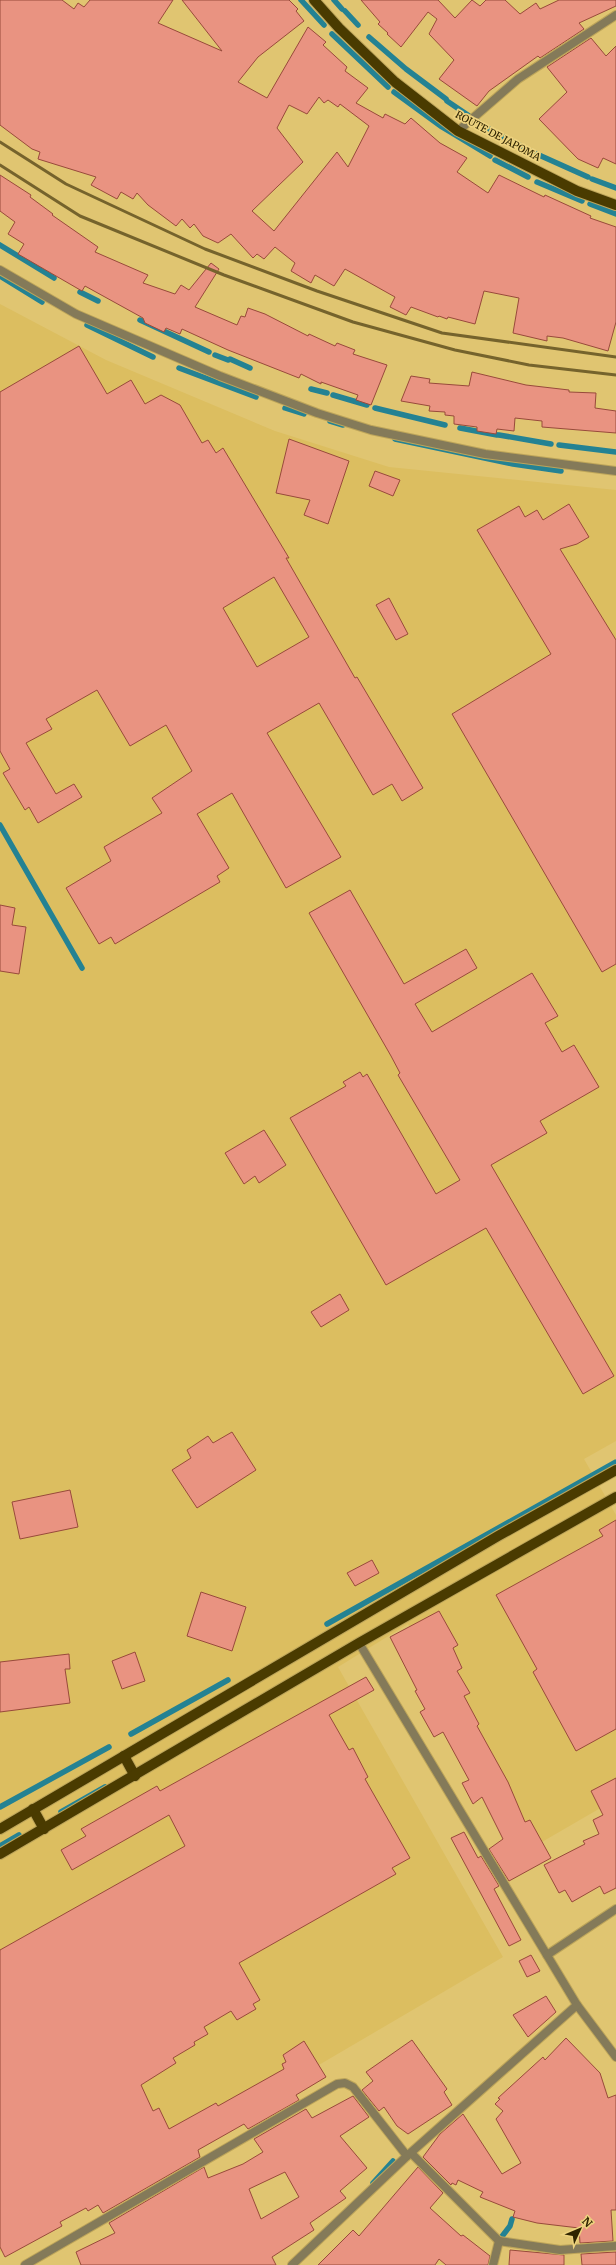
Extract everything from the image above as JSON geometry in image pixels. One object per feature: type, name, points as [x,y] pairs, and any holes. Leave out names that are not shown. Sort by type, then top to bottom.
[{"type":"main road","name":"ROUTE DE JAPOMA","points":[[314,0],[339,28],[395,82],[458,131],[577,191],[616,205]]},
{"type":"main road","points":[[0,1829],[498,1536],[616,1470]]},
{"type":"main road","points":[[0,1854],[359,1643],[616,1496]]},
{"type":"main road","points":[[124,1756],[135,1776]]},
{"type":"main road","points":[[33,1809],[44,1829]]},
{"type":"street","points":[[458,131],[518,78],[616,15]]},
{"type":"street","points":[[0,270],[76,314],[220,376],[317,413],[371,430],[485,454],[616,471]]},
{"type":"street","points":[[359,1643],[577,2005],[616,2057]]},
{"type":"street","points":[[547,1955],[616,1909]]},
{"type":"street","points":[[292,2265],[409,2155],[577,2005]]},
{"type":"street","points":[[25,2265],[337,2084],[345,2084],[353,2087],[409,2155],[498,2241],[560,2250],[616,2246]]},
{"type":"street","points":[[493,2265],[498,2241]]},
{"type":"shaded area","points":[[0,304],[106,360],[275,431],[389,467],[616,490],[616,1441],[584,1459],[616,1515],[616,1799],[535,1846],[408,1624],[338,1667],[503,1957],[0,2252]]},
{"type":"building","points":[[0,0],[62,0],[74,9],[78,3],[84,7],[90,0],[173,0],[158,23],[222,51],[182,0],[289,0],[298,9],[296,11],[304,21],[258,57],[238,82],[267,98],[308,27],[326,42],[323,45],[347,67],[345,71],[368,88],[356,103],[383,118],[385,114],[405,124],[411,118],[440,143],[467,158],[457,172],[488,193],[499,175],[544,197],[545,195],[591,216],[590,218],[616,227],[616,322],[608,351],[563,338],[547,336],[547,341],[513,333],[519,298],[484,291],[475,324],[448,317],[447,319],[438,317],[411,307],[406,315],[390,307],[395,297],[345,269],[334,286],[315,275],[311,283],[291,271],[295,263],[275,247],[264,259],[257,254],[253,258],[231,234],[218,243],[203,236],[194,224],[190,228],[182,219],[176,226],[148,205],[137,193],[133,199],[121,192],[117,199],[91,185],[96,177],[38,159],[40,152],[32,149],[0,125]],"holes":[[[319,97],[324,103],[328,100],[338,107],[340,104],[369,126],[348,167],[337,152],[274,231],[252,211],[303,162],[277,128],[289,105],[307,114]]]},
{"type":"building","points":[[361,0],[438,0],[455,18],[472,0],[480,6],[486,0],[505,0],[520,14],[536,3],[540,9],[559,0],[616,0],[616,6],[579,23],[584,29],[540,58],[538,56],[489,91],[477,106],[439,79],[454,60],[429,34],[437,19],[428,12],[401,47],[378,24],[380,22]]},
{"type":"building","points":[[591,38],[606,56],[616,46],[616,164],[603,158],[598,168],[578,159],[539,119],[567,92],[547,67]]},
{"type":"building","points":[[0,175],[31,195],[30,197],[53,214],[52,215],[98,247],[95,252],[148,275],[143,283],[175,294],[181,285],[189,290],[211,263],[219,269],[195,307],[237,325],[241,316],[245,317],[248,308],[265,314],[308,336],[309,334],[335,346],[337,343],[355,350],[353,354],[387,365],[371,405],[356,400],[358,395],[321,382],[321,384],[301,374],[299,378],[228,350],[182,329],[180,334],[166,328],[164,332],[145,323],[143,318],[85,286],[82,291],[18,254],[24,244],[8,234],[15,222],[0,211]]},
{"type":"building","points":[[79,346],[107,394],[131,380],[145,404],[161,395],[180,405],[202,443],[208,440],[216,453],[223,448],[289,558],[286,558],[355,678],[357,677],[423,788],[402,801],[392,784],[373,795],[319,703],[267,733],[341,857],[286,888],[232,793],[197,814],[229,868],[217,876],[220,882],[115,944],[111,937],[99,944],[66,888],[111,861],[104,847],[162,813],[152,798],[192,771],[166,725],[130,746],[97,690],[46,719],[52,729],[26,743],[56,794],[74,784],[82,797],[38,823],[29,807],[25,810],[3,773],[10,769],[0,751],[0,392]],"holes":[[[274,577],[309,637],[257,667],[223,608]]]},
{"type":"building","points":[[472,372],[526,385],[569,390],[569,392],[596,393],[595,408],[616,411],[616,433],[542,427],[542,421],[515,418],[514,431],[497,429],[496,434],[477,431],[477,427],[454,424],[454,416],[445,415],[445,412],[429,411],[430,406],[401,401],[411,376],[430,379],[429,383],[469,386]]},
{"type":"building","points":[[289,439],[349,461],[328,524],[304,515],[310,500],[276,493]]},
{"type":"building","points":[[375,471],[400,480],[393,496],[369,486]]},
{"type":"building","points":[[569,504],[589,537],[577,544],[560,549],[616,640],[616,964],[602,972],[452,714],[551,654],[477,530],[519,506],[525,517],[537,510],[543,520]]},
{"type":"building","points":[[389,598],[408,634],[396,640],[376,605]]},
{"type":"building","points":[[350,890],[404,984],[466,949],[477,968],[415,1004],[432,1032],[532,973],[558,1016],[545,1023],[562,1052],[574,1045],[599,1087],[540,1121],[547,1133],[491,1165],[614,1376],[583,1394],[486,1228],[386,1285],[290,1118],[346,1086],[343,1082],[360,1072],[363,1077],[367,1074],[436,1194],[460,1180],[398,1075],[400,1073],[391,1056],[309,913]]},
{"type":"building","points":[[0,905],[15,908],[12,925],[26,927],[19,974],[0,971]]},
{"type":"building","points":[[264,1130],[286,1165],[259,1183],[255,1176],[244,1184],[225,1153]]},
{"type":"building","points":[[340,1294],[349,1310],[321,1327],[311,1312]]},
{"type":"building","points":[[232,1432],[256,1470],[197,1508],[172,1470],[191,1458],[187,1450],[208,1436],[213,1443]]},
{"type":"building","points":[[70,1490],[78,1527],[20,1539],[12,1502]]},
{"type":"building","points":[[616,1520],[616,1729],[576,1751],[533,1672],[537,1669],[496,1595],[603,1536],[599,1530]]},
{"type":"building","points":[[372,1560],[379,1573],[355,1586],[347,1573]]},
{"type":"building","points":[[201,1592],[246,1607],[232,1651],[187,1636]]},
{"type":"building","points":[[439,1611],[458,1645],[453,1648],[462,1668],[457,1671],[470,1693],[464,1696],[479,1724],[477,1726],[508,1782],[525,1822],[530,1820],[551,1858],[509,1881],[489,1849],[503,1839],[482,1797],[473,1804],[462,1783],[469,1780],[443,1732],[434,1737],[420,1712],[425,1709],[390,1637]]},
{"type":"building","points":[[135,1652],[145,1681],[122,1689],[112,1661]]},
{"type":"building","points":[[69,1654],[70,1669],[65,1669],[70,1703],[0,1712],[0,1662]]},
{"type":"building","points":[[366,1677],[374,1690],[329,1715],[349,1750],[353,1748],[368,1777],[365,1779],[410,1858],[392,1868],[396,1874],[239,1963],[260,2000],[253,2004],[256,2009],[237,2020],[231,2011],[204,2027],[208,2034],[194,2042],[195,2045],[173,2058],[176,2063],[141,2085],[153,2111],[159,2108],[169,2129],[216,2103],[218,2106],[284,2069],[282,2064],[286,2062],[283,2055],[304,2041],[326,2077],[296,2095],[299,2100],[248,2129],[244,2124],[198,2150],[200,2157],[103,2213],[98,2205],[88,2211],[86,2208],[60,2222],[62,2226],[5,2257],[0,2247],[0,1950],[185,1846],[169,1815],[72,1870],[61,1850],[86,1836],[81,1829],[157,1786],[160,1791]]},
{"type":"building","points":[[616,1778],[616,1888],[604,1894],[600,1886],[572,1902],[565,1890],[559,1893],[544,1865],[585,1844],[583,1841],[599,1834],[593,1820],[603,1815],[591,1791]]},
{"type":"building","points":[[464,1832],[478,1858],[481,1856],[499,1886],[494,1889],[521,1940],[509,1946],[451,1838]]},
{"type":"building","points":[[531,1955],[540,1971],[527,1977],[519,1961]]},
{"type":"building","points":[[546,1996],[556,2012],[528,2037],[513,2015]]},
{"type":"building","points":[[566,2038],[600,2073],[608,2098],[616,2095],[616,2210],[611,2210],[613,2241],[580,2243],[579,2228],[537,2223],[513,2217],[515,2211],[480,2197],[483,2192],[458,2180],[456,2185],[452,2183],[451,2185],[423,2157],[440,2134],[463,2114],[502,2174],[521,2163],[496,2119],[503,2111],[495,2104],[500,2099],[498,2098],[543,2057],[545,2060]]},
{"type":"building","points":[[412,2040],[447,2089],[444,2092],[452,2105],[408,2134],[397,2126],[384,2107],[379,2111],[362,2090],[373,2081],[366,2072]]},
{"type":"building","points":[[353,2096],[369,2117],[340,2136],[367,2168],[340,2191],[346,2198],[310,2223],[314,2230],[272,2257],[276,2265],[81,2265],[76,2252],[115,2233],[109,2223],[204,2167],[208,2178],[243,2164],[263,2152],[254,2139],[306,2109],[312,2118]],"holes":[[[285,2172],[299,2197],[261,2219],[249,2189]]]},
{"type":"building","points":[[418,2167],[443,2193],[430,2208],[461,2236],[463,2235],[490,2256],[488,2265],[446,2265],[439,2259],[435,2265],[318,2265],[353,2230],[359,2236]]},
{"type":"building","points":[[510,2250],[564,2255],[564,2265],[509,2265]]},
{"type":"building","points":[[616,2252],[616,2265],[582,2265],[581,2254]]},
{"type":"waterway","points":[[301,0],[324,25]]},
{"type":"waterway","points":[[334,0],[342,9]]},
{"type":"waterway","points":[[345,11],[358,25]]},
{"type":"waterway","points":[[332,34],[388,87]]},
{"type":"waterway","points":[[369,37],[406,69],[446,99]]},
{"type":"waterway","points":[[394,92],[442,127],[490,156]]},
{"type":"waterway","points":[[447,101],[487,128]]},
{"type":"waterway","points":[[489,129],[504,137]]},
{"type":"waterway","points":[[506,138],[521,146]]},
{"type":"waterway","points":[[530,151],[588,177]]},
{"type":"waterway","points":[[495,160],[528,177]]},
{"type":"waterway","points":[[592,179],[616,188]]},
{"type":"waterway","points":[[537,182],[582,201]]},
{"type":"waterway","points":[[590,204],[616,214]]},
{"type":"waterway","points":[[0,245],[54,278]]},
{"type":"waterway","points":[[0,276],[42,302]]},
{"type":"waterway","points":[[80,292],[98,301]]},
{"type":"waterway","points":[[140,320],[209,352]]},
{"type":"waterway","points":[[87,325],[153,357]]},
{"type":"waterway","points":[[215,355],[228,360]]},
{"type":"waterway","points":[[230,359],[250,368]]},
{"type":"waterway","points":[[179,368],[256,397]]},
{"type":"waterway","points":[[311,389],[327,393]]},
{"type":"waterway","points":[[333,395],[367,405]]},
{"type":"waterway","points":[[285,408],[304,414]]},
{"type":"waterway","points":[[375,408],[445,425]]},
{"type":"waterway","points":[[330,421],[343,425]]},
{"type":"waterway","points":[[460,428],[497,435]]},
{"type":"waterway","points":[[499,435],[551,444]]},
{"type":"waterway","points":[[395,439],[513,464],[561,471]]},
{"type":"waterway","points":[[559,445],[616,452]]},
{"type":"waterway","points":[[0,825],[82,968]]},
{"type":"waterway","points":[[327,1624],[616,1462]]},
{"type":"waterway","points":[[131,1734],[228,1680]]},
{"type":"waterway","points":[[0,1807],[109,1747]]},
{"type":"waterway","points":[[61,1812],[105,1787]]},
{"type":"waterway","points":[[0,1846],[19,1835]]},
{"type":"waterway","points":[[373,2183],[393,2161]]},
{"type":"waterway","points":[[500,2239],[510,2226],[512,2219]]},
{"type":"railway","points":[[0,142],[66,184],[205,249],[317,291],[442,333],[616,357]]},
{"type":"railway","points":[[0,165],[80,216],[224,275],[353,322],[455,350],[529,365],[616,375]]}]
